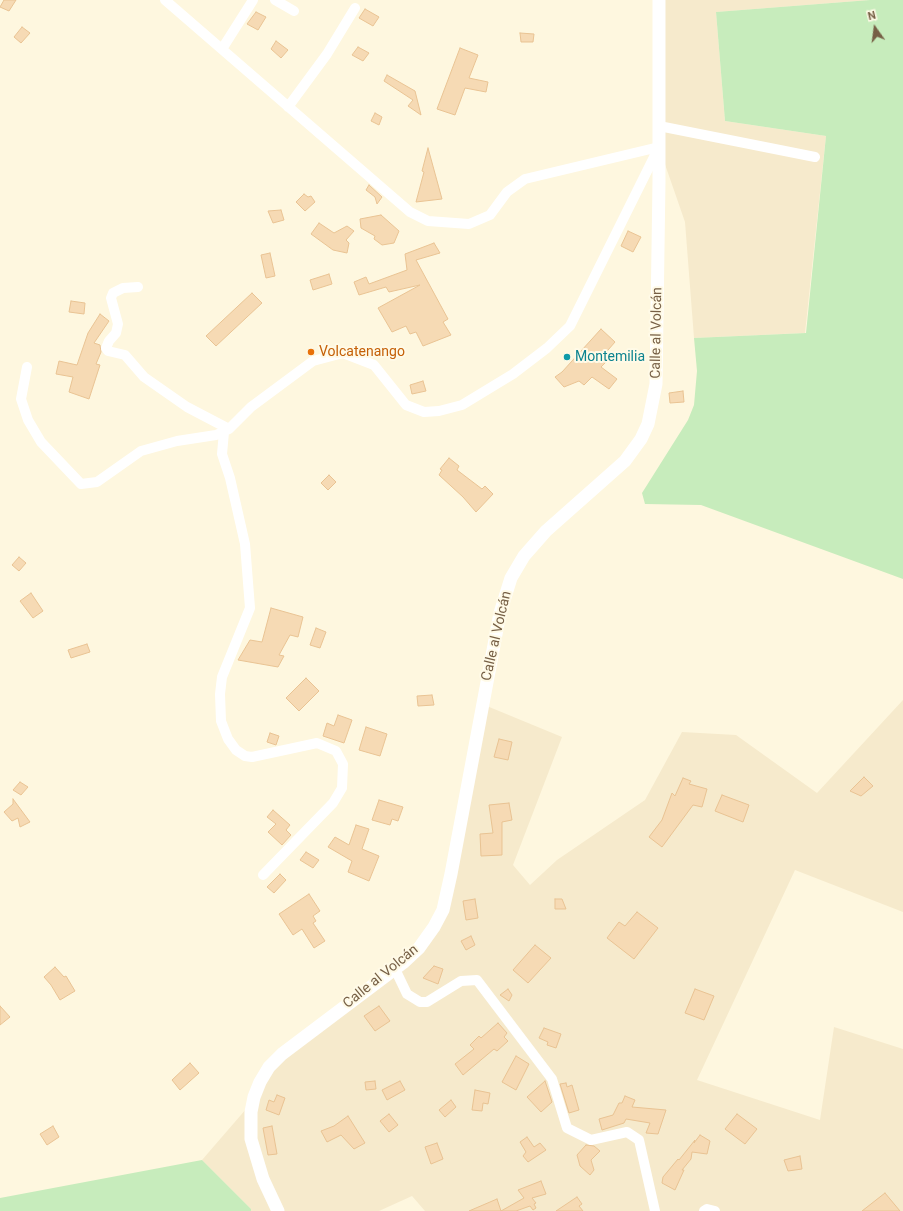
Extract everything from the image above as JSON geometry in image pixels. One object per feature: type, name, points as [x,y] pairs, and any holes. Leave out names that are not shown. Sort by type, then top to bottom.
[{"type":"street","points":[[165,0],[410,212],[428,221],[470,224],[490,215],[507,192],[525,179],[659,147]]},
{"type":"street","points":[[222,49],[254,0]]},
{"type":"street","points":[[275,0],[294,11]]},
{"type":"street","name":"Calle al Volcán","points":[[278,1211],[254,1154],[250,1133],[252,1105],[262,1078],[269,1067],[282,1054],[395,969],[424,941],[442,910],[451,874],[500,613],[512,578],[524,556],[546,531],[625,461],[641,439],[648,424],[656,384],[659,147],[658,0]]},
{"type":"street","points":[[288,107],[327,54],[354,8]]},
{"type":"street","points":[[659,126],[815,157]]},
{"type":"street","points":[[27,367],[21,399],[28,420],[41,442],[81,484],[97,482],[141,451],[177,441],[216,435],[226,430],[251,407],[313,361],[343,354],[374,365],[406,405],[424,412],[439,411],[462,405],[513,374],[547,348],[570,326],[659,147]]},
{"type":"street","points":[[138,287],[123,288],[113,293],[111,298],[118,324],[116,334],[109,341],[106,348],[108,351],[126,355],[144,377],[187,407],[226,430]]},
{"type":"street","points":[[226,430],[222,454],[230,478],[245,544],[250,608],[222,677],[219,710],[221,721],[228,739],[236,750],[245,756],[252,757],[316,744],[336,751],[343,764],[342,788],[333,803],[263,875]]},
{"type":"street","points":[[395,969],[407,994],[420,1002],[427,1002],[461,981],[478,980],[552,1080],[567,1128],[591,1140],[627,1132],[638,1140],[655,1211]]},
{"type":"street","points":[[704,1211],[708,1209],[715,1211]]},
{"type":"shaded area","points":[[659,0],[870,0],[716,12],[725,121],[826,136],[805,333],[694,338],[685,222],[659,147]]},
{"type":"shaded area","points":[[903,700],[903,912],[795,870],[697,1080],[820,1120],[834,1027],[903,1049],[903,1211],[425,1211],[412,1196],[379,1211],[251,1211],[251,1209],[202,1160],[253,1101],[264,1074],[395,969],[438,919],[482,704],[562,737],[513,865],[530,885],[557,860],[645,800],[682,732],[736,735],[817,793]]},
{"type":"green space","points":[[870,0],[903,0],[903,579],[701,505],[645,504],[642,493],[688,420],[694,405],[697,371],[694,338],[806,333],[826,136],[725,121],[716,12]]},
{"type":"green space","points":[[202,1160],[251,1209],[251,1211],[0,1211],[0,1198]]},
{"type":"building","points":[[4,0],[16,0],[9,11],[0,7]]},
{"type":"building","points":[[365,9],[379,17],[373,26],[359,18]]},
{"type":"building","points":[[256,12],[266,17],[258,30],[247,24]]},
{"type":"building","points":[[22,27],[30,33],[21,43],[14,37]]},
{"type":"building","points":[[520,33],[534,34],[533,42],[521,42]]},
{"type":"building","points":[[276,41],[288,50],[281,58],[271,49]]},
{"type":"building","points":[[358,47],[369,53],[363,61],[352,55]]},
{"type":"building","points":[[460,48],[478,55],[469,78],[488,82],[486,92],[465,88],[455,115],[437,109]]},
{"type":"building","points":[[387,75],[415,91],[421,115],[408,106],[413,100],[384,81]]},
{"type":"building","points":[[375,113],[382,117],[379,125],[371,121]]},
{"type":"building","points":[[428,148],[442,199],[416,202],[424,172],[422,171]]},
{"type":"building","points":[[369,185],[382,197],[377,204],[375,197],[366,190]]},
{"type":"building","points":[[304,194],[308,197],[311,196],[315,202],[305,211],[296,202]]},
{"type":"building","points":[[281,210],[284,220],[273,223],[268,211]]},
{"type":"building","points":[[381,215],[399,231],[394,243],[382,245],[374,239],[375,236],[361,228],[360,219]]},
{"type":"building","points":[[319,223],[334,233],[347,226],[354,231],[346,240],[349,243],[347,253],[333,250],[311,234]]},
{"type":"building","points":[[628,231],[641,237],[633,252],[621,246]]},
{"type":"building","points":[[434,243],[440,253],[416,260],[448,319],[443,322],[451,335],[423,346],[416,332],[410,334],[406,326],[392,332],[378,308],[420,285],[389,292],[386,287],[359,295],[354,282],[366,277],[369,284],[407,270],[405,254]]},
{"type":"building","points":[[270,253],[275,276],[266,278],[261,255]]},
{"type":"building","points":[[329,274],[332,284],[313,290],[310,280]]},
{"type":"building","points":[[252,293],[262,303],[216,346],[206,336]]},
{"type":"building","points":[[71,301],[85,303],[84,314],[69,312]]},
{"type":"building","points":[[100,314],[109,321],[94,343],[100,345],[101,352],[96,364],[100,365],[89,399],[69,392],[73,377],[56,374],[59,361],[77,365],[88,333]]},
{"type":"building","points":[[601,329],[615,342],[602,357],[607,361],[601,367],[617,379],[609,389],[592,377],[584,385],[579,381],[564,387],[555,377],[562,372]]},
{"type":"building","points":[[423,381],[426,391],[412,394],[410,385]]},
{"type":"building","points":[[683,391],[684,402],[670,403],[669,393]]},
{"type":"building","points":[[449,458],[459,466],[457,470],[482,489],[485,486],[493,494],[476,512],[463,497],[439,475],[442,470],[440,469]]},
{"type":"building","points":[[329,475],[336,482],[328,490],[321,483]]},
{"type":"building","points":[[19,557],[26,563],[19,571],[12,565]]},
{"type":"building","points":[[31,593],[43,611],[33,618],[20,601]]},
{"type":"building","points":[[271,608],[303,617],[298,637],[290,635],[279,655],[284,656],[278,667],[238,660],[250,640],[262,642]]},
{"type":"building","points":[[316,628],[326,632],[320,648],[310,645]]},
{"type":"building","points":[[87,644],[90,652],[71,658],[68,650]]},
{"type":"building","points":[[306,678],[319,691],[299,711],[286,698]]},
{"type":"building","points":[[432,695],[434,705],[418,706],[417,696]]},
{"type":"building","points":[[338,715],[352,720],[344,743],[323,736],[327,723],[334,726]]},
{"type":"building","points":[[366,727],[387,734],[380,756],[359,750]]},
{"type":"building","points":[[270,733],[279,736],[276,745],[267,742]]},
{"type":"building","points":[[499,739],[512,742],[508,760],[494,757]]},
{"type":"building","points":[[864,777],[873,786],[861,796],[850,791]]},
{"type":"building","points":[[683,778],[691,781],[689,784],[707,789],[702,807],[693,805],[662,847],[649,837],[662,820],[672,793],[675,796]]},
{"type":"building","points":[[20,782],[28,787],[21,795],[13,790]]},
{"type":"building","points":[[722,795],[749,805],[743,822],[715,811]]},
{"type":"building","points":[[13,799],[30,822],[20,827],[18,818],[12,821],[4,812],[13,804]]},
{"type":"building","points":[[379,800],[403,807],[398,821],[392,819],[390,825],[372,820]]},
{"type":"building","points":[[509,803],[512,820],[502,822],[502,855],[481,856],[480,834],[493,833],[489,805]]},
{"type":"building","points":[[273,810],[290,825],[286,830],[291,835],[282,845],[268,832],[276,824],[267,817]]},
{"type":"building","points":[[356,825],[369,829],[362,849],[379,856],[369,881],[348,872],[352,861],[328,847],[335,837],[349,845]]},
{"type":"building","points":[[306,852],[319,860],[313,868],[300,860]]},
{"type":"building","points":[[280,874],[286,880],[274,893],[267,887]]},
{"type":"building","points":[[309,894],[320,911],[313,916],[316,921],[313,923],[325,941],[314,948],[302,929],[293,935],[279,914]]},
{"type":"building","points":[[475,899],[478,918],[466,920],[463,901]]},
{"type":"building","points":[[555,899],[562,899],[566,909],[555,909]]},
{"type":"building","points":[[637,912],[658,928],[634,959],[607,938],[619,922],[625,926]]},
{"type":"building","points":[[471,936],[475,945],[466,950],[461,941]]},
{"type":"building","points":[[535,945],[551,958],[528,983],[513,970]]},
{"type":"building","points":[[434,966],[443,969],[438,984],[423,978]]},
{"type":"building","points":[[55,967],[64,977],[66,976],[75,991],[60,1000],[44,977]]},
{"type":"building","points":[[508,989],[512,995],[509,1001],[500,995]]},
{"type":"building","points":[[695,989],[714,996],[704,1020],[685,1013]]},
{"type":"building","points":[[0,1006],[10,1017],[0,1025]]},
{"type":"building","points":[[379,1006],[390,1021],[375,1031],[364,1016]]},
{"type":"building","points":[[498,1023],[507,1033],[504,1037],[508,1041],[497,1051],[494,1049],[463,1075],[455,1064],[474,1049],[470,1045],[479,1036],[481,1038]]},
{"type":"building","points":[[544,1028],[561,1034],[556,1048],[547,1045],[548,1042],[539,1038]]},
{"type":"building","points":[[516,1056],[529,1064],[516,1090],[502,1082]]},
{"type":"building","points":[[190,1063],[199,1073],[180,1090],[172,1080]]},
{"type":"building","points":[[375,1081],[376,1089],[366,1090],[365,1082]]},
{"type":"building","points":[[400,1081],[405,1090],[387,1100],[382,1090]]},
{"type":"building","points":[[545,1081],[552,1102],[541,1112],[527,1097]]},
{"type":"building","points":[[566,1083],[567,1087],[572,1085],[579,1110],[569,1113],[560,1084]]},
{"type":"building","points":[[475,1090],[490,1093],[488,1104],[483,1103],[482,1111],[472,1110]]},
{"type":"building","points":[[277,1095],[285,1098],[279,1115],[266,1110],[269,1100],[274,1102]]},
{"type":"building","points":[[625,1096],[635,1100],[632,1107],[666,1110],[658,1134],[646,1133],[650,1123],[626,1119],[624,1123],[602,1130],[599,1119],[613,1115],[619,1103],[622,1103]]},
{"type":"building","points":[[451,1100],[456,1107],[445,1117],[439,1110]]},
{"type":"building","points":[[389,1114],[398,1125],[389,1132],[380,1121]]},
{"type":"building","points":[[737,1114],[757,1129],[745,1144],[725,1129]]},
{"type":"building","points":[[348,1116],[365,1143],[354,1149],[341,1135],[327,1142],[321,1131],[334,1126]]},
{"type":"building","points":[[53,1126],[59,1137],[47,1145],[40,1134]]},
{"type":"building","points":[[272,1126],[277,1154],[268,1155],[263,1128]]},
{"type":"building","points":[[700,1135],[710,1141],[707,1154],[692,1152],[691,1159],[682,1170],[684,1170],[675,1190],[662,1183],[663,1177]]},
{"type":"building","points":[[527,1137],[534,1147],[540,1143],[546,1150],[528,1162],[523,1156],[526,1152],[520,1142]]},
{"type":"building","points":[[437,1143],[443,1159],[431,1164],[425,1147]]},
{"type":"building","points":[[586,1145],[594,1146],[600,1151],[591,1160],[594,1170],[590,1175],[580,1166],[577,1155]]},
{"type":"building","points":[[800,1156],[802,1169],[788,1171],[784,1160]]},
{"type":"building","points":[[541,1181],[546,1194],[532,1198],[536,1203],[534,1204],[536,1208],[533,1210],[530,1206],[516,1211],[501,1211],[524,1198],[518,1190]]},
{"type":"building","points":[[885,1193],[900,1211],[862,1211]]},
{"type":"building","points":[[577,1197],[582,1204],[579,1206],[583,1211],[556,1211]]},
{"type":"building","points":[[497,1199],[501,1211],[469,1211]]},
{"type":"place","name":"Volcatenango","points":[[311,352]]},
{"type":"place","name":"Montemilia","points":[[567,357]]}]
